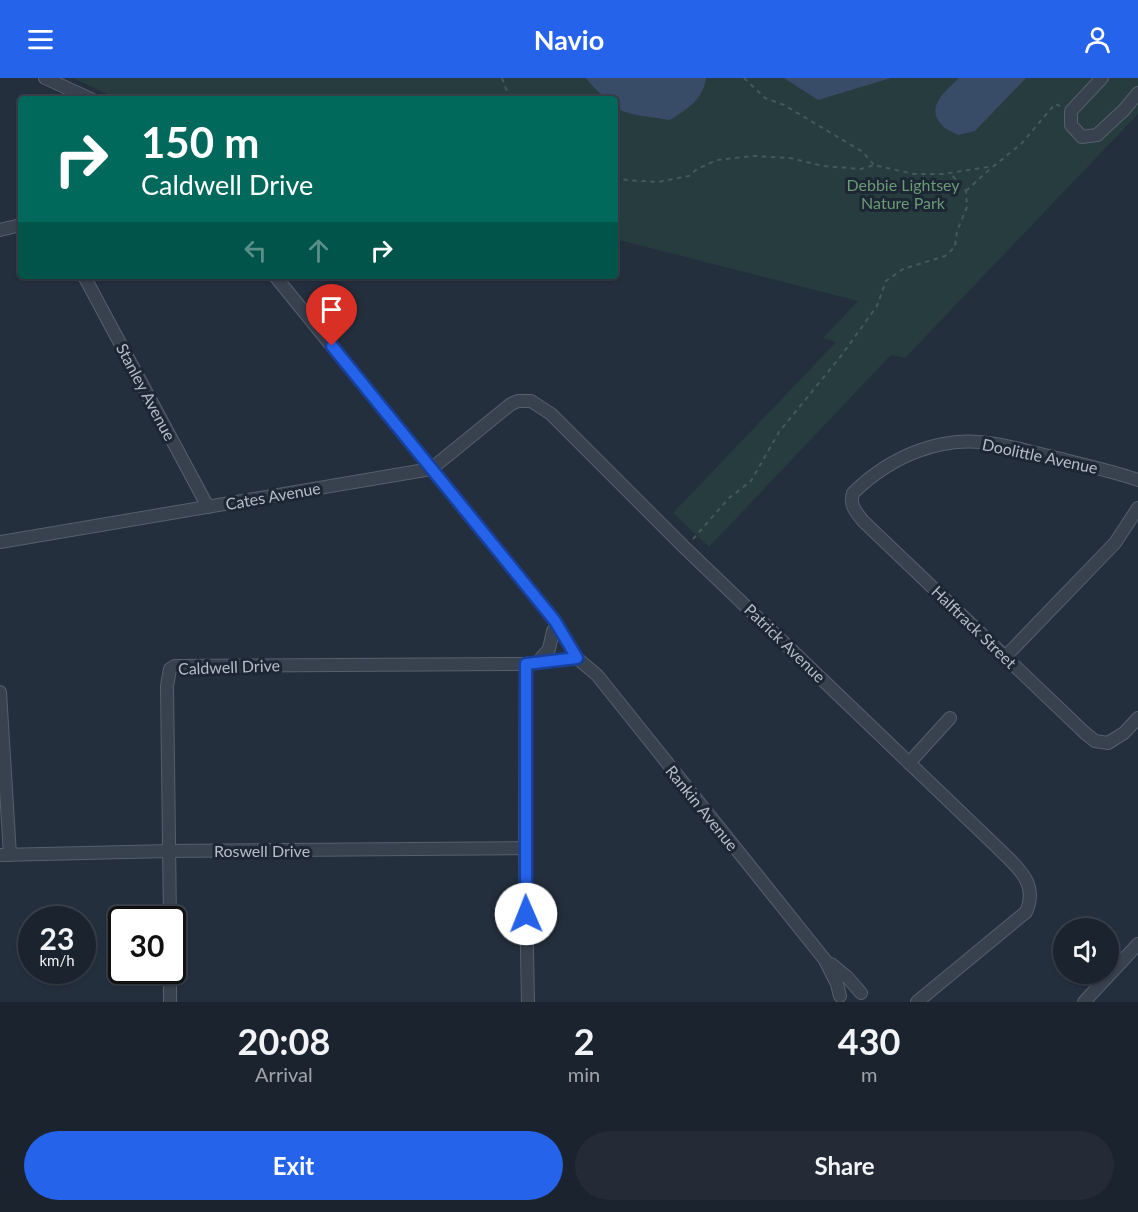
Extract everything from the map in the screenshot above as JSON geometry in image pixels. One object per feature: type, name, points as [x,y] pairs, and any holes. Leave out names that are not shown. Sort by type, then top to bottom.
[{"type":"street","points":[[45,78],[84,96]]},
{"type":"street","points":[[1102,78],[1071,111],[1071,125],[1082,137],[1097,135],[1124,110],[1138,93]]},
{"type":"street","points":[[0,230],[18,226]]},
{"type":"street","name":"Stanley Avenue","points":[[86,279],[208,507]]},
{"type":"street","name":"Rankin Avenue","points":[[277,279],[555,621],[577,658]]},
{"type":"street","name":"Patrick Avenue","points":[[524,400],[537,404],[551,414],[685,548],[1026,877],[1031,899],[1026,912],[917,1002]]},
{"type":"street","name":"Cates Avenue","points":[[0,542],[431,469],[511,404],[524,400]]},
{"type":"street","name":"Doolittle Avenue","points":[[852,498],[853,493],[867,479],[900,459],[938,444],[951,442],[995,443],[1138,480]]},
{"type":"street","name":"Halftrack Street","points":[[852,498],[852,504],[863,521],[1095,741],[1108,743],[1124,733],[1138,718]]},
{"type":"street","points":[[1005,657],[1114,543],[1138,508]]},
{"type":"street","name":"Rankin Avenue","points":[[547,613],[553,631],[563,646],[597,675],[825,960],[837,984],[839,999]]},
{"type":"street","points":[[528,1002],[525,848],[532,663],[549,649],[553,631]]},
{"type":"street","name":"Caldwell Drive","points":[[170,906],[167,686],[170,669],[175,666],[552,663],[577,658]]},
{"type":"street","points":[[0,692],[5,855]]},
{"type":"street","points":[[909,763],[950,718]]},
{"type":"street","name":"Roswell Drive","points":[[5,855],[525,848]]},
{"type":"street","points":[[1084,1002],[1138,944]]},
{"type":"street","name":"Rankin Avenue","points":[[825,960],[848,978],[863,998]]},
{"type":"street","points":[[170,984],[170,1002]]},
{"type":"street","points":[[839,999],[852,989],[863,998]]},
{"type":"path","points":[[502,78],[512,96]]},
{"type":"path","points":[[744,78],[765,98],[784,105],[863,152],[874,165]]},
{"type":"path","points":[[966,191],[1022,143],[1055,104],[1071,111]]},
{"type":"path","points":[[618,177],[626,180],[658,182],[689,176],[697,169],[717,160],[754,156],[790,158],[823,166],[861,169],[874,165],[914,174],[950,173],[994,165]]},
{"type":"path","points":[[685,548],[729,498],[751,481],[778,432],[841,356],[877,306],[886,280],[903,269],[945,256],[956,247],[957,231],[967,207],[966,191],[950,173]]},
{"type":"green space","name":"Debbie Lightsey Nature Park","points":[[73,78],[1138,78],[1138,114],[905,358],[891,355],[709,547],[673,513],[836,342],[823,338],[858,301],[618,240],[618,96],[112,96]]},
{"type":"water","points":[[586,78],[706,78],[698,98],[670,120],[622,111],[618,108],[618,96],[605,96]]},
{"type":"water","points":[[784,78],[891,78],[818,100]]},
{"type":"water","points":[[959,78],[1026,78],[975,131],[958,135],[942,126],[935,111],[944,93]]},
{"type":"route","points":[[332,346],[555,621],[577,658],[552,663],[526,664],[526,914]]}]
